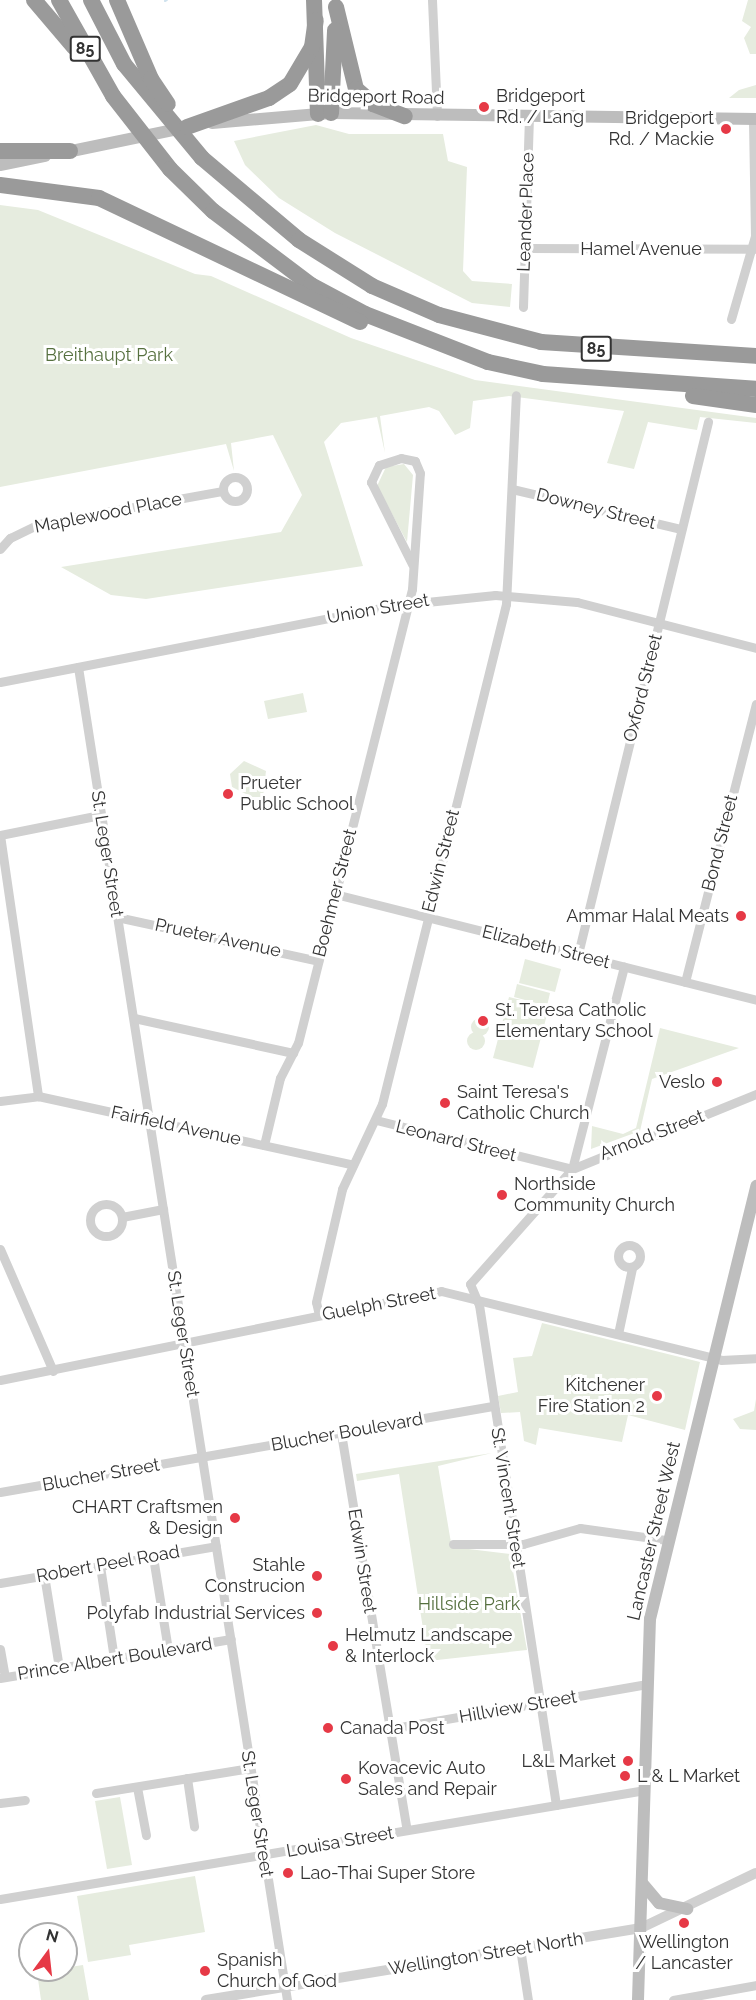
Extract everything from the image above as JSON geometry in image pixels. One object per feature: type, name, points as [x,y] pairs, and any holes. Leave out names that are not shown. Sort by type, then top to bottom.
[{"type":"highway","points":[[34,0],[113,96]]},
{"type":"highway","name":"85","points":[[59,0],[113,96],[170,169],[213,211],[311,285],[431,342],[543,374],[756,389]]},
{"type":"highway","name":"85","points":[[91,0],[143,79],[201,158],[299,240],[372,286],[439,315],[592,349],[756,356]]},
{"type":"highway","points":[[117,0],[143,79]]},
{"type":"highway","points":[[314,0],[324,113]]},
{"type":"highway","points":[[324,113],[335,3]]},
{"type":"highway","points":[[335,3],[356,89],[373,104],[405,116]]},
{"type":"highway","points":[[187,127],[269,98],[290,84],[312,47],[316,20]]},
{"type":"highway","points":[[0,151],[70,151]]},
{"type":"highway","points":[[0,185],[99,198],[330,310],[391,334],[431,342]]},
{"type":"highway","points":[[604,380],[756,405]]},
{"type":"main road","name":"Bridgeport Road","points":[[0,165],[187,127],[324,113],[529,118],[754,119]]},
{"type":"main road","name":"Lancaster Street West","points":[[638,2000],[650,1619],[667,1540],[756,1186]]},
{"type":"main road","points":[[643,1884],[659,1903],[687,1909]]},
{"type":"street","points":[[432,0],[437,116]]},
{"type":"street","name":"Leander Place","points":[[523,307],[529,118]]},
{"type":"street","points":[[731,319],[754,249],[754,119]]},
{"type":"street","name":"Hamel Avenue","points":[[526,248],[754,249]]},
{"type":"street","name":"Edwin Street","points":[[319,1315],[320,1278],[351,1164],[376,1120],[507,595],[516,395]]},
{"type":"street","name":"Oxford Street","points":[[578,954],[708,422]]},
{"type":"street","name":"Boehmer Street","points":[[264,1145],[280,1078],[293,1053],[318,961],[408,603],[412,564],[420,473],[415,461],[401,458],[379,465],[371,482],[412,564]]},
{"type":"street","name":"Downey Street","points":[[512,489],[681,529]]},
{"type":"street","name":"Maplewood Place","points":[[0,549],[10,538],[39,524],[223,491]]},
{"type":"street","name":"Union Street","points":[[0,682],[408,603],[507,595],[577,602],[756,648]]},
{"type":"street","name":"St. Leger Street","points":[[78,667],[287,2000]]},
{"type":"street","name":"Bond Street","points":[[685,982],[756,704]]},
{"type":"street","points":[[38,1096],[0,835],[100,815]]},
{"type":"street","name":"Elizabeth Street","points":[[335,894],[756,1000]]},
{"type":"street","name":"Prueter Avenue","points":[[117,916],[318,961]]},
{"type":"street","points":[[572,1169],[624,967]]},
{"type":"street","points":[[134,1018],[293,1053]]},
{"type":"street","name":"Arnold Street","points":[[475,1298],[470,1284],[476,1275],[572,1169],[756,1094]]},
{"type":"street","name":"Fairfield Avenue","points":[[0,1101],[38,1096],[351,1164]]},
{"type":"street","name":"Leonard Street","points":[[376,1120],[572,1169]]},
{"type":"street","points":[[122,1217],[164,1209]]},
{"type":"street","points":[[0,1249],[53,1371]]},
{"type":"street","points":[[618,1334],[632,1268]]},
{"type":"street","name":"Guelph Street","points":[[0,1380],[185,1346],[432,1292],[475,1298],[714,1358],[756,1358]]},
{"type":"street","name":"St. Vincent Street","points":[[475,1298],[556,1805]]},
{"type":"street","name":"Blucher Boulevard","points":[[201,1458],[493,1406]]},
{"type":"street","name":"Edwin Street","points":[[341,1433],[407,1830]]},
{"type":"street","name":"Blucher Street","points":[[0,1492],[201,1458]]},
{"type":"street","points":[[453,1544],[515,1545],[580,1528],[667,1540]]},
{"type":"street","name":"Robert Peel Road","points":[[0,1583],[216,1546]]},
{"type":"street","points":[[153,1557],[168,1650]]},
{"type":"street","points":[[100,1566],[114,1659]]},
{"type":"street","points":[[44,1575],[59,1668]]},
{"type":"street","name":"Prince Albert Boulevard","points":[[2,1677],[231,1639]]},
{"type":"street","points":[[0,1649],[2,1677]]},
{"type":"street","name":"Hillview Street","points":[[389,1729],[647,1684]]},
{"type":"street","points":[[96,1793],[250,1768]]},
{"type":"street","points":[[187,1778],[194,1826]]},
{"type":"street","points":[[138,1787],[146,1835]]},
{"type":"street","name":"Louisa Street","points":[[0,1899],[645,1790]]},
{"type":"street","points":[[0,1803],[25,1800]]},
{"type":"street","name":"Wellington Street North","points":[[206,2000],[641,1928],[687,1909],[756,1873]]},
{"type":"street","points":[[520,1948],[528,2000]]},
{"type":"street","points":[[674,2000],[756,1985]]},
{"type":"green space","points":[[748,0],[756,0],[756,54],[750,54],[744,38],[751,27],[742,21]]},
{"type":"green space","points":[[756,85],[756,98],[729,98],[739,90]]},
{"type":"green space","points":[[316,125],[349,134],[443,134],[448,161],[467,167],[463,271],[472,281],[512,284],[510,307],[472,303],[335,233],[279,198],[245,165],[234,141]]},
{"type":"green space","name":"Breithaupt Park","points":[[0,205],[38,210],[195,274],[211,276],[351,338],[475,380],[756,418],[756,423],[700,417],[697,430],[648,422],[634,469],[607,463],[624,411],[509,396],[473,401],[470,428],[455,435],[439,411],[429,407],[380,416],[385,453],[377,417],[341,423],[324,442],[363,566],[146,599],[111,595],[61,567],[281,532],[302,495],[273,435],[231,443],[234,471],[226,444],[0,487]]},
{"type":"green space","points":[[404,464],[413,475],[407,542],[377,486],[386,467]]},
{"type":"green space","points":[[303,693],[307,712],[268,719],[264,701]]},
{"type":"green space","points":[[244,761],[266,771],[263,797],[258,800],[232,787],[230,774]]},
{"type":"green space","points":[[525,959],[561,969],[555,992],[519,983]]},
{"type":"green space","points":[[517,984],[550,993],[547,1006],[514,997]]},
{"type":"green space","points":[[509,997],[549,1007],[533,1068],[493,1058]]},
{"type":"green space","points":[[476,1018],[484,1018],[489,1023],[487,1034],[476,1036],[471,1031],[471,1023]]},
{"type":"green space","points":[[660,1028],[739,1048],[652,1079],[640,1131],[591,1149],[592,1126],[623,1134],[636,1128]]},
{"type":"green space","points":[[472,1032],[480,1032],[485,1037],[483,1048],[472,1050],[467,1045],[467,1037]]},
{"type":"green space","points":[[542,1323],[700,1362],[685,1430],[628,1415],[622,1442],[539,1428],[536,1445],[524,1441],[520,1412],[501,1413],[498,1396],[518,1392],[513,1358],[532,1356]]},
{"type":"green space","points":[[756,1399],[756,1430],[740,1429],[733,1419],[754,1411]]},
{"type":"green space","name":"Hillside Park","points":[[492,1453],[438,1466],[450,1537],[452,1547],[510,1554],[527,1650],[428,1661],[399,1474],[357,1481],[356,1474]]},
{"type":"green space","points":[[120,1797],[132,1865],[107,1869],[95,1801]]},
{"type":"green space","points":[[195,1876],[205,1932],[129,1945],[131,1955],[88,1962],[77,1896]]},
{"type":"green space","points":[[83,1965],[89,2000],[41,2000],[38,1982],[78,1982],[78,1966]]},
{"type":"place","name":"Bridgeport Rd. / Lang","points":[[484,107]]},
{"type":"place","name":"Bridgeport Rd. / Mackie","points":[[726,129]]},
{"type":"place","name":"Prueter Public School","points":[[228,794]]},
{"type":"place","name":"Ammar Halal Meats","points":[[741,916]]},
{"type":"place","name":"St. Teresa Catholic Elementary School","points":[[483,1021]]},
{"type":"place","name":"Veslo","points":[[717,1082]]},
{"type":"place","name":"Saint Teresa's Catholic Church","points":[[445,1103]]},
{"type":"place","name":"Northside Community Church","points":[[502,1195]]},
{"type":"place","name":"Kitchener Fire Station 2","points":[[657,1396]]},
{"type":"place","name":"CHART Craftsmen & Design","points":[[235,1518]]},
{"type":"place","name":"Stahle Construcion","points":[[317,1576]]},
{"type":"place","name":"Polyfab Industrial Services","points":[[317,1613]]},
{"type":"place","name":"Helmutz Landscape & Interlock","points":[[333,1646]]},
{"type":"place","name":"Canada Post","points":[[328,1728]]},
{"type":"place","name":"L&L Market","points":[[628,1761]]},
{"type":"place","name":"L & L Market","points":[[625,1776]]},
{"type":"place","name":"Kovacevic Auto Sales and Repair","points":[[346,1779]]},
{"type":"place","name":"Lao-Thai Super Store","points":[[288,1873]]},
{"type":"place","name":"Wellington / Lancaster","points":[[684,1923]]},
{"type":"place","name":"Spanish Church of God","points":[[205,1971]]}]
